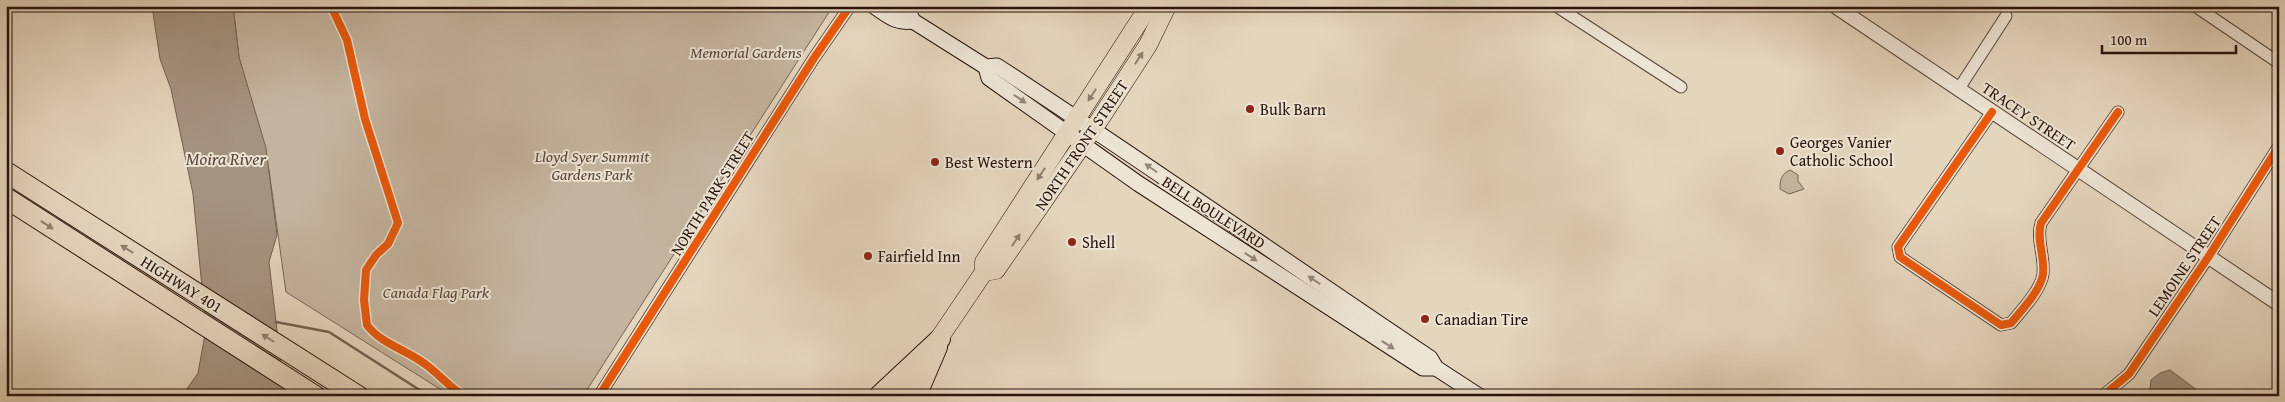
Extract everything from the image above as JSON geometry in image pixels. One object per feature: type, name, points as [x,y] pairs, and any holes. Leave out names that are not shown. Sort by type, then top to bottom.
[{"type":"highway","name":"HIGHWAY 401","points":[[6,172],[358,396]]},
{"type":"highway","name":"HIGHWAY 401","points":[[6,198],[311,393]]},
{"type":"highway","points":[[879,396],[940,340]]},
{"type":"highway","points":[[916,396],[940,340]]},
{"type":"main road","name":"BELL BOULEVARD","points":[[874,6],[895,20],[913,21]]},
{"type":"main road","name":"BELL BOULEVARD","points":[[902,6],[908,11],[913,21],[986,67],[997,66],[1093,128],[1211,211],[1430,358],[1436,368],[1478,396]]},
{"type":"main road","name":"NORTH FRONT STREET","points":[[1075,139],[1077,118],[1149,6]]},
{"type":"main road","name":"NORTH FRONT STREET","points":[[900,396],[940,340],[984,272],[984,262],[1075,139],[1093,128],[1148,45],[1166,6]]},
{"type":"main road","name":"BELL BOULEVARD","points":[[986,67],[989,78],[1139,184],[1424,368],[1436,368]]},
{"type":"street","name":"NORTH PARK STREET","points":[[599,396],[814,58],[850,6]]},
{"type":"street","points":[[1556,6],[1681,87]]},
{"type":"street","name":"TRACEY STREET","points":[[1837,7],[2279,304]]},
{"type":"street","points":[[2202,8],[2279,63]]},
{"type":"street","points":[[1958,90],[2006,16]]},
{"type":"street","points":[[1992,112],[1898,247],[1900,257],[2001,324],[2011,323],[2030,301],[2043,274],[2038,233],[2041,223],[2118,112]]},
{"type":"street","name":"LEMOINE STREET","points":[[2104,395],[2128,374],[2208,256],[2279,146]]},
{"type":"green space","points":[[233,6],[833,6],[583,396],[451,396],[286,292],[269,170],[239,57]]},
{"type":"green space","points":[[1790,170],[1798,175],[1798,181],[1804,189],[1789,194],[1780,189],[1780,186],[1783,175]]},
{"type":"water","name":"Moira River","points":[[152,6],[233,6],[239,57],[266,148],[277,235],[269,262],[284,390],[283,396],[182,396],[198,373],[206,329],[193,194],[171,89],[160,59]]},
{"type":"water","points":[[2170,370],[2205,396],[2141,396],[2150,389],[2151,380],[2160,373]]},
{"type":"waterway","points":[[276,322],[329,332],[429,396]]},
{"type":"cycle path","points":[[331,6],[347,40],[365,119],[398,223],[388,244],[376,255],[366,270],[364,300],[367,325],[379,337],[425,364],[464,396]]},
{"type":"cycle path","points":[[599,396],[814,58],[850,6]]},
{"type":"cycle path","points":[[1992,112],[1898,247],[1900,257],[2001,325],[2011,323],[2039,287],[2043,274],[2039,236],[2041,223],[2118,112]]},
{"type":"cycle path","points":[[2104,395],[2129,374],[2209,256],[2279,146]]},
{"type":"place","name":"Bulk Barn","points":[[1250,109]]},
{"type":"place","name":"Georges Vanier Catholic School","points":[[1780,151]]},
{"type":"place","name":"Best Western","points":[[935,162]]},
{"type":"place","name":"Shell","points":[[1072,242]]},
{"type":"place","name":"Fairfield Inn","points":[[868,256]]},
{"type":"place","name":"Canadian Tire","points":[[1425,319]]},
{"type":"park label","name":"Memorial Gardens","points":[[746,52]]},
{"type":"park label","name":"Lloyd Syer Summit Gardens Park","points":[[592,165]]},
{"type":"park label","name":"Canada Flag Park","points":[[436,292]]}]
